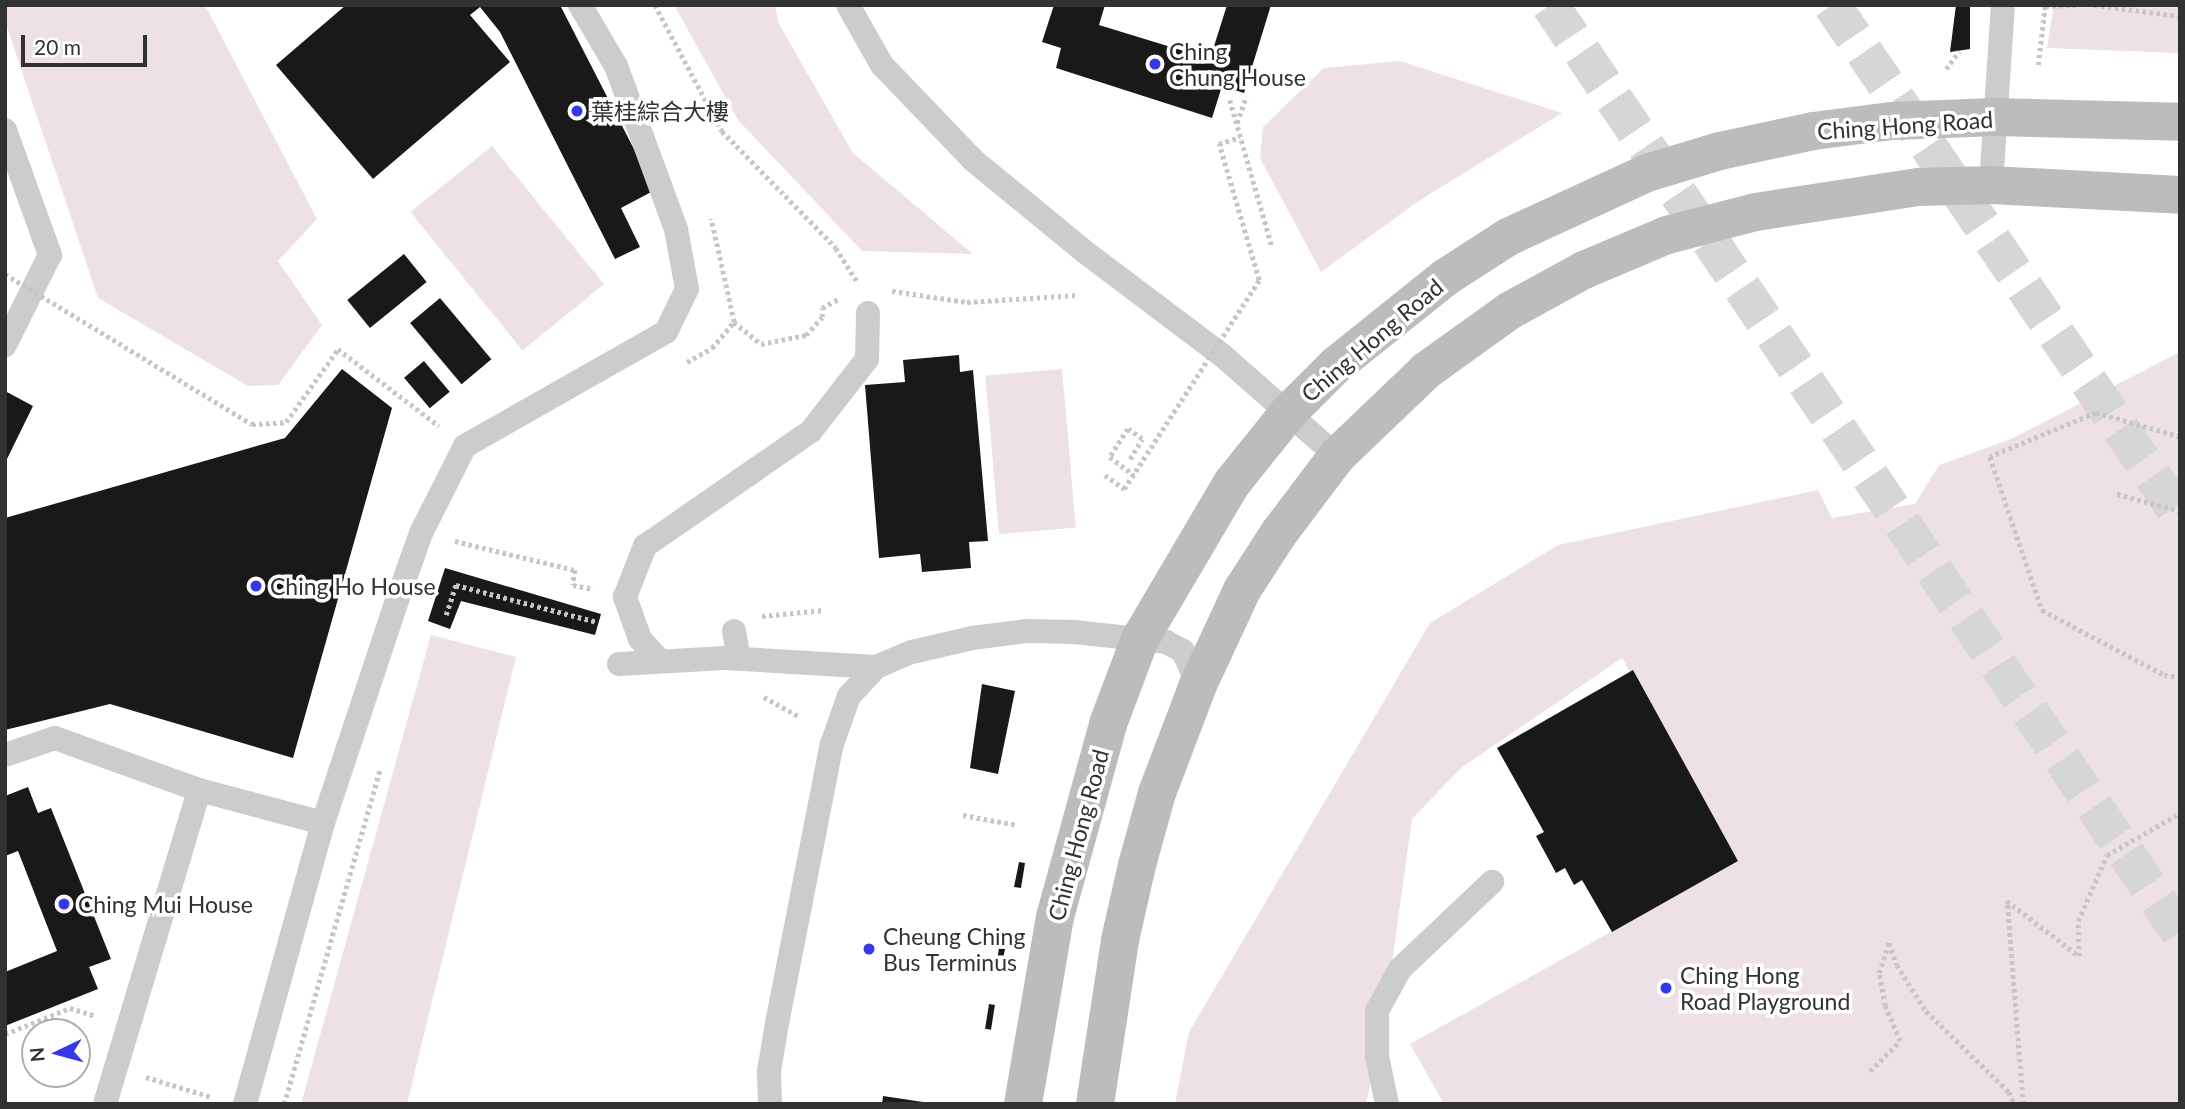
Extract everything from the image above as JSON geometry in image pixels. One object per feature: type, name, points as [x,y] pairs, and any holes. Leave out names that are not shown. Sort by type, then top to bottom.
[{"type":"main road","name":"Ching Hong Road","points":[[1023,1104],[1055,917],[1108,724],[1140,639],[1232,482],[1288,413],[1336,365],[1446,276],[1508,237],[1636,178],[1720,151],[1813,131],[1892,121],[1995,117],[2180,122]]},
{"type":"main road","points":[[1095,1104],[1118,953],[1137,865],[1157,793],[1198,685],[1242,590],[1337,456],[1427,369],[1509,310],[1584,270],[1667,234],[1847,195],[1918,187],[1991,185],[2180,195]]},
{"type":"lane","points":[[245,1104],[323,823],[421,533],[465,446],[666,332],[687,289],[676,229],[616,66],[580,5]]},
{"type":"lane","points":[[848,5],[882,65],[973,160],[1085,252],[1121,275],[1223,356],[1337,456]]},
{"type":"lane","points":[[1991,185],[2003,5]]},
{"type":"lane","points":[[5,130],[50,255],[5,345]]},
{"type":"lane","points":[[659,660],[640,639],[625,597],[645,546],[811,431],[867,359],[868,313]]},
{"type":"lane","points":[[734,631],[739,659]]},
{"type":"lane","points":[[770,1104],[769,1071],[785,978],[832,744],[849,696],[876,667],[912,652],[1027,631],[1166,642],[1183,651],[1198,685]]},
{"type":"lane","points":[[620,664],[659,660],[739,659],[876,667]]},
{"type":"lane","points":[[5,755],[55,738],[199,790],[323,823]]},
{"type":"lane","points":[[105,1104],[199,790]]},
{"type":"lane","points":[[1387,1104],[1377,1055],[1377,1012],[1400,969],[1492,882]]},
{"type":"path","points":[[655,5],[722,131],[836,248],[860,286],[868,313]]},
{"type":"path","points":[[2038,65],[2045,6],[2076,5]]},
{"type":"path","points":[[2094,5],[2180,16]]},
{"type":"path","points":[[1946,69],[1959,51]]},
{"type":"path","points":[[1237,125],[1246,97]]},
{"type":"path","points":[[1230,100],[1272,246]]},
{"type":"path","points":[[1105,475],[1124,489],[1259,280],[1219,144],[1240,137]]},
{"type":"path","points":[[706,208],[717,231],[734,322],[761,344],[806,335],[822,317],[822,309],[841,297]]},
{"type":"path","points":[[5,274],[252,424],[286,422],[338,349],[465,446]]},
{"type":"path","points":[[850,292],[860,286]]},
{"type":"path","points":[[886,290],[967,302],[1077,295]]},
{"type":"path","points":[[677,367],[712,348],[734,322]]},
{"type":"path","points":[[2180,437],[2096,413],[1990,457],[2042,610],[2164,675],[2180,677]]},
{"type":"path","points":[[1130,459],[1142,439],[1128,429],[1110,457],[1134,475]]},
{"type":"path","points":[[2117,494],[2180,511]]},
{"type":"path","points":[[421,533],[575,570],[573,585],[606,592]]},
{"type":"path","points":[[446,615],[456,585],[602,623]]},
{"type":"path","points":[[781,613],[824,610]]},
{"type":"path","points":[[284,1104],[384,755]]},
{"type":"path","points":[[2023,1104],[2007,901],[2079,957],[2078,921],[2107,855],[2180,813]]},
{"type":"path","points":[[963,815],[1017,825]]},
{"type":"path","points":[[1870,1071],[1900,1041],[1885,1006],[1879,973],[1889,943],[1897,965],[1926,1011],[2009,1092],[2014,1104]]},
{"type":"shaded area","points":[[5,5],[205,5],[317,219],[278,261],[322,325],[278,385],[248,386],[98,298],[5,21]]},
{"type":"shaded area","points":[[674,5],[775,5],[779,24],[853,153],[973,254],[862,251],[738,120]]},
{"type":"shaded area","points":[[2054,5],[2180,5],[2180,53],[2047,48]]},
{"type":"shaded area","points":[[1400,61],[1562,113],[1420,200],[1321,272],[1260,158],[1263,127],[1324,68]]},
{"type":"shaded area","points":[[492,146],[604,284],[522,350],[410,212]]},
{"type":"shaded area","points":[[2180,352],[2180,1104],[1444,1104],[1410,1044],[1738,861],[1622,658],[1461,768],[1412,819],[1382,1035],[1366,1104],[1175,1104],[1189,1032],[1430,623],[1558,545],[1818,490],[1832,518],[1915,504],[1939,465],[2011,439]]},
{"type":"shaded area","points":[[1062,369],[1076,527],[999,534],[985,376]]},
{"type":"shaded area","points":[[431,635],[516,657],[407,1104],[301,1104]]},
{"type":"building","points":[[346,5],[560,5],[655,190],[621,208],[640,247],[615,259],[500,32],[480,7],[470,15],[510,62],[373,179],[276,65]]},
{"type":"building","name":"Ching Chung House","points":[[1054,5],[1105,5],[1099,25],[1210,59],[1227,5],[1271,5],[1244,93],[1222,86],[1212,118],[1056,68],[1061,48],[1042,42]]},
{"type":"building","points":[[1956,5],[1970,5],[1970,49],[1950,52]]},
{"type":"building","points":[[404,254],[427,282],[370,328],[347,300]]},
{"type":"building","points":[[440,298],[491,359],[462,384],[410,323]]},
{"type":"building","points":[[959,355],[960,372],[973,370],[988,541],[969,542],[971,568],[922,572],[920,554],[879,558],[865,385],[905,382],[903,360]]},
{"type":"building","points":[[424,361],[450,392],[430,408],[404,378]]},
{"type":"building","points":[[342,369],[392,408],[293,758],[110,704],[5,730],[5,518],[285,438]]},
{"type":"building","points":[[5,391],[33,406],[5,463]]},
{"type":"building","points":[[445,568],[601,614],[595,635],[461,601],[450,629],[428,621]]},
{"type":"building","points":[[1633,670],[1738,861],[1612,932],[1582,880],[1574,885],[1565,868],[1556,873],[1536,836],[1544,832],[1497,748]]},
{"type":"building","points":[[982,684],[1015,691],[998,774],[970,768]]},
{"type":"building","name":"Ching Mui House","points":[[28,787],[38,813],[51,808],[111,959],[89,967],[98,989],[5,1026],[5,972],[57,951],[18,851],[5,856],[5,796]]},
{"type":"building","points":[[1019,862],[1025,863],[1021,888],[1014,887]]},
{"type":"building","points":[[999,948],[1005,949],[1000,974],[995,973]]},
{"type":"building","points":[[989,1004],[995,1005],[991,1030],[985,1029]]},
{"type":"building","points":[[883,1096],[923,1102],[923,1104],[882,1104]]},
{"type":"tunnel","points":[[1550,5],[2180,933]]},
{"type":"tunnel","points":[[1832,5],[2180,516]]},
{"type":"place","name":"Ching Chung House","points":[[1155,64]]},
{"type":"place","name":"葉桂綜合大樓","points":[[577,111]]},
{"type":"place","name":"Ching Ho House","points":[[256,586]]},
{"type":"place","name":"Ching Mui House","points":[[64,904]]},
{"type":"place","name":"Cheung Ching Bus Terminus","points":[[869,949]]},
{"type":"place","name":"Ching Hong Road Playground","points":[[1666,988]]}]
